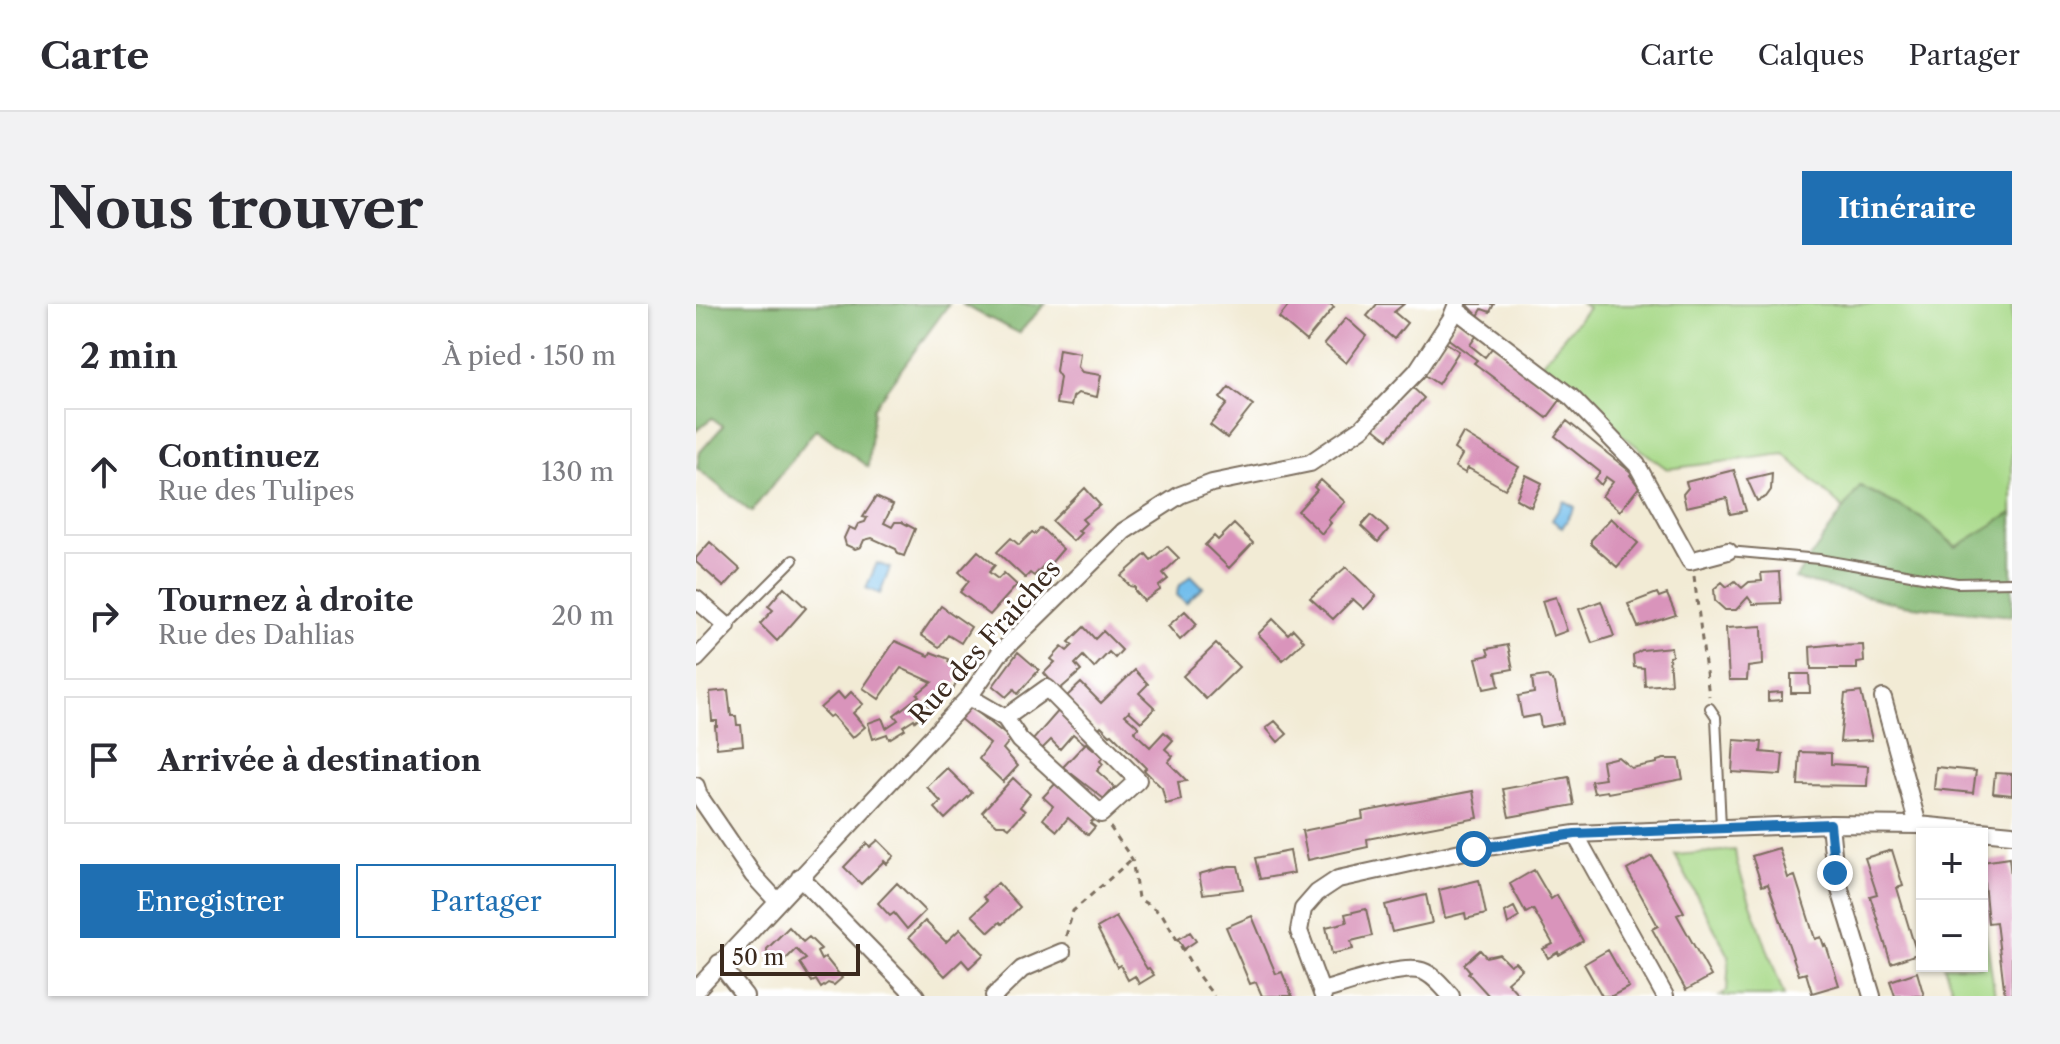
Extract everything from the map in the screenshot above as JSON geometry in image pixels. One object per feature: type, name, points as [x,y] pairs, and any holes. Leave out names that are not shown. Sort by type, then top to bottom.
[{"type":"street","points":[[1456,307],[1571,397],[1637,465],[1690,561],[1728,551]]},
{"type":"street","name":"Rue des Fraiches","points":[[697,986],[969,697],[999,654],[1124,531],[1180,495],[1201,487],[1310,463],[1362,428],[1417,371],[1456,307]]},
{"type":"street","points":[[696,599],[727,626],[696,659]]},
{"type":"street","points":[[969,697],[1005,718],[1020,740],[1101,814],[1138,780],[1047,688],[1005,718]]},
{"type":"street","points":[[1883,698],[1918,825]]},
{"type":"street","points":[[696,786],[699,796],[753,875],[777,901]]},
{"type":"street","points":[[1830,824],[1835,873],[1872,996]]},
{"type":"street","points":[[1451,996],[1435,978],[1422,971],[1405,968],[1323,994],[1299,931],[1303,909],[1317,893],[1338,879],[1474,849],[1575,834],[1830,824],[1918,825],[2012,834]]},
{"type":"street","points":[[1575,834],[1665,996]]},
{"type":"street","points":[[800,877],[916,996]]},
{"type":"street","points":[[994,996],[1022,969],[1062,952]]},
{"type":"street","points":[[719,963],[745,996]]},
{"type":"lane","points":[[1728,551],[1819,559],[1957,583],[2012,582]]},
{"type":"lane","points":[[727,626],[793,560]]},
{"type":"lane","points":[[1710,708],[1716,717],[1721,827]]},
{"type":"path","points":[[1690,561],[1710,708]]},
{"type":"path","points":[[1101,814],[1132,859],[1138,898],[1162,914],[1197,974],[1214,996]]},
{"type":"path","points":[[1062,952],[1073,911],[1132,859]]},
{"type":"green space","points":[[696,304],[949,304],[873,408],[868,467],[816,429],[751,512],[697,468],[700,452],[723,426],[712,418],[696,431]]},
{"type":"green space","points":[[961,304],[1045,304],[1019,333]]},
{"type":"green space","points":[[1582,304],[2012,304],[2012,513],[1957,547],[1921,517],[1860,487],[1844,509],[1784,454],[1667,469],[1536,370],[1588,308]]},
{"type":"green space","points":[[1860,486],[1921,517],[1956,547],[2012,513],[2012,616],[1903,605],[1795,579]]},
{"type":"green space","points":[[1735,850],[1737,864],[1784,996],[1720,996],[1727,991],[1729,956],[1675,855]]},
{"type":"green space","points":[[1988,948],[1995,996],[1955,996],[1946,972],[1988,972]]},
{"type":"water","points":[[1564,501],[1575,507],[1562,528],[1552,520]]},
{"type":"water","points":[[877,563],[890,568],[880,594],[866,588]]},
{"type":"water","points":[[1191,575],[1203,587],[1186,603],[1177,595],[1178,587]]},
{"type":"building","points":[[1290,304],[1330,304],[1334,307],[1306,341],[1279,318]]},
{"type":"building","points":[[1377,304],[1404,304],[1394,312],[1407,323],[1394,339],[1367,316]]},
{"type":"building","points":[[1467,304],[1494,304],[1490,312],[1482,309],[1478,316]]},
{"type":"building","points":[[1346,318],[1366,336],[1346,363],[1324,344]]},
{"type":"building","points":[[1461,323],[1477,335],[1470,345],[1485,357],[1493,347],[1561,399],[1547,418],[1474,363],[1477,360],[1447,338],[1456,324]]},
{"type":"building","points":[[1445,342],[1459,351],[1438,384],[1423,374]]},
{"type":"building","points":[[1059,349],[1080,353],[1078,367],[1082,372],[1101,375],[1097,397],[1078,393],[1073,397],[1071,406],[1056,404],[1060,377],[1056,371]]},
{"type":"building","points":[[1410,385],[1424,398],[1388,439],[1372,426]]},
{"type":"building","points":[[1229,387],[1253,405],[1227,438],[1210,425],[1227,404],[1220,398]]},
{"type":"building","points":[[1567,421],[1632,473],[1630,475],[1639,487],[1620,511],[1602,496],[1613,482],[1606,477],[1601,485],[1595,479],[1600,472],[1555,436]]},
{"type":"building","points":[[1463,433],[1519,467],[1505,489],[1468,468],[1465,473],[1455,467],[1462,455],[1454,449]]},
{"type":"building","points":[[1734,470],[1746,511],[1730,514],[1727,498],[1686,507],[1683,494],[1688,488],[1686,482]]},
{"type":"building","points":[[1772,473],[1771,490],[1766,497],[1757,501],[1747,479]]},
{"type":"building","points":[[1526,475],[1542,483],[1531,507],[1516,499]]},
{"type":"building","points":[[1321,480],[1345,502],[1328,520],[1331,523],[1322,534],[1298,511],[1317,490],[1314,487]]},
{"type":"building","points":[[1085,488],[1100,505],[1082,519],[1086,523],[1073,541],[1052,521]]},
{"type":"building","points":[[876,497],[893,505],[884,523],[892,527],[895,522],[902,522],[915,529],[904,556],[872,538],[864,540],[861,547],[855,549],[846,545],[844,538],[849,527],[855,530],[858,524],[865,522],[867,518],[863,517]]},
{"type":"building","points":[[1371,515],[1388,530],[1378,542],[1361,526]]},
{"type":"building","points":[[1611,518],[1638,543],[1617,567],[1591,544],[1591,540]]},
{"type":"building","points":[[1234,524],[1253,543],[1229,568],[1205,545],[1214,536],[1218,540]]},
{"type":"building","points":[[1041,528],[1063,549],[1047,568],[1044,565],[1034,576],[1030,573],[1025,578],[997,552],[1011,538],[1019,545]]},
{"type":"building","points":[[710,542],[740,569],[724,587],[696,562]]},
{"type":"building","points":[[1167,546],[1179,558],[1163,573],[1168,579],[1159,586],[1160,590],[1144,601],[1135,587],[1121,576],[1146,554],[1151,560]]},
{"type":"building","points":[[978,551],[995,565],[989,572],[998,579],[1004,573],[1017,585],[990,615],[960,592],[969,581],[959,572]]},
{"type":"building","points":[[1346,567],[1376,596],[1364,609],[1353,599],[1333,619],[1310,598]]},
{"type":"building","points":[[1779,572],[1781,603],[1753,604],[1748,597],[1736,610],[1725,610],[1715,601],[1714,589],[1722,582],[1727,587],[1735,581],[1742,588],[1749,582],[1762,581],[1761,573]]},
{"type":"building","points":[[784,587],[806,608],[777,641],[760,624],[773,610],[768,606]]},
{"type":"building","points":[[1657,593],[1659,597],[1667,594],[1676,615],[1638,627],[1628,604]]},
{"type":"building","points":[[1556,597],[1567,631],[1553,636],[1542,601]]},
{"type":"building","points":[[1601,601],[1614,636],[1592,643],[1579,609]]},
{"type":"building","points":[[941,606],[971,627],[961,643],[948,635],[939,647],[921,635]]},
{"type":"building","points":[[1185,611],[1197,624],[1180,640],[1168,626]]},
{"type":"building","points":[[1273,619],[1288,634],[1293,629],[1304,641],[1283,660],[1258,634]]},
{"type":"building","points":[[1762,626],[1763,665],[1748,667],[1747,680],[1729,680],[1726,628]]},
{"type":"building","points":[[1084,627],[1095,639],[1103,631],[1122,650],[1115,658],[1109,652],[1094,668],[1083,656],[1075,664],[1081,671],[1059,690],[1044,673],[1055,662],[1051,659],[1062,647],[1067,651],[1073,645],[1069,642]]},
{"type":"building","points":[[895,641],[929,656],[931,652],[964,667],[953,690],[946,687],[937,698],[929,697],[925,702],[930,707],[915,721],[903,726],[905,729],[889,739],[887,734],[873,739],[868,723],[882,718],[886,728],[898,720],[894,715],[932,682],[901,668],[879,699],[863,688]]},
{"type":"building","points":[[1216,644],[1239,667],[1206,699],[1183,676]]},
{"type":"building","points":[[1508,645],[1513,669],[1496,672],[1499,686],[1484,689],[1476,658],[1489,655],[1487,649]]},
{"type":"building","points":[[1863,645],[1864,662],[1857,663],[1857,669],[1811,669],[1810,647]]},
{"type":"building","points":[[1671,647],[1671,684],[1645,686],[1644,668],[1634,667],[1633,655],[1642,650]]},
{"type":"building","points":[[1018,652],[1039,670],[1018,694],[1014,689],[1006,697],[993,686]]},
{"type":"building","points":[[1135,670],[1148,684],[1139,693],[1155,708],[1141,722],[1129,711],[1125,715],[1139,727],[1134,732],[1150,747],[1164,732],[1173,740],[1165,749],[1173,756],[1168,762],[1187,781],[1178,782],[1181,800],[1166,804],[1162,788],[1144,770],[1146,768],[1112,734],[1101,726],[1098,729],[1066,697],[1081,683],[1101,703]]},
{"type":"building","points":[[1791,674],[1809,674],[1810,693],[1791,693]]},
{"type":"building","points":[[1546,676],[1555,683],[1563,723],[1541,727],[1539,715],[1522,718],[1518,696],[1534,693],[1532,678]]},
{"type":"building","points":[[728,690],[731,716],[736,716],[737,725],[741,725],[743,745],[717,748],[717,721],[712,721],[710,692]]},
{"type":"building","points":[[838,692],[844,699],[851,692],[863,704],[853,713],[865,727],[852,738],[832,715],[829,717],[820,708]]},
{"type":"building","points":[[1782,692],[1782,700],[1768,701],[1768,693]]},
{"type":"building","points":[[1861,692],[1872,740],[1840,742],[1845,694]]},
{"type":"building","points":[[970,706],[1011,739],[1003,749],[1018,766],[1003,782],[979,759],[990,744],[959,718]]},
{"type":"building","points":[[1060,709],[1090,739],[1086,743],[1103,757],[1100,761],[1103,764],[1097,771],[1115,787],[1104,799],[1063,767],[1085,744],[1073,734],[1060,749],[1051,740],[1042,749],[1032,741]]},
{"type":"building","points":[[1275,721],[1287,734],[1278,742],[1266,728]]},
{"type":"building","points":[[1734,740],[1762,742],[1761,752],[1783,754],[1781,775],[1732,772]]},
{"type":"building","points":[[1800,752],[1831,753],[1831,764],[1868,766],[1867,786],[1798,785]]},
{"type":"building","points":[[1618,757],[1631,768],[1664,759],[1679,759],[1683,779],[1594,793],[1591,781],[1605,779],[1602,761]]},
{"type":"building","points":[[1936,767],[1976,771],[1973,793],[1934,789]]},
{"type":"building","points":[[947,768],[972,793],[945,819],[935,808],[941,802],[927,787]]},
{"type":"building","points":[[1995,773],[2012,774],[2012,795],[1993,793]]},
{"type":"building","points":[[1569,777],[1574,805],[1509,817],[1503,789]]},
{"type":"building","points":[[1013,778],[1030,794],[1020,807],[1025,811],[1009,828],[997,825],[982,812]]},
{"type":"building","points":[[1057,782],[1096,817],[1090,823],[1095,827],[1088,835],[1068,818],[1057,831],[1043,819],[1053,806],[1043,797]]},
{"type":"building","points":[[1473,791],[1478,818],[1367,839],[1368,847],[1308,860],[1302,831],[1363,819],[1362,812]]},
{"type":"building","points":[[878,840],[894,856],[887,864],[884,861],[861,884],[844,867],[867,843],[870,847]]},
{"type":"building","points":[[1779,848],[1788,878],[1795,876],[1815,939],[1821,937],[1826,945],[1839,985],[1812,993],[1806,973],[1799,975],[1768,884],[1762,886],[1752,856]]},
{"type":"building","points":[[1892,850],[1903,886],[1897,888],[1916,954],[1891,963],[1870,896],[1877,894],[1865,858]]},
{"type":"building","points":[[1290,851],[1294,873],[1260,879],[1255,858]]},
{"type":"building","points":[[1652,856],[1684,912],[1677,915],[1711,976],[1686,990],[1652,929],[1658,926],[1627,870]]},
{"type":"building","points":[[2009,858],[2012,885],[2012,996],[2005,996],[1996,922],[1988,923],[1988,861]]},
{"type":"building","points":[[1238,866],[1243,889],[1203,894],[1199,874]]},
{"type":"building","points":[[1534,870],[1551,899],[1557,895],[1583,941],[1548,958],[1543,949],[1553,944],[1533,909],[1526,913],[1510,884]]},
{"type":"building","points":[[1479,880],[1486,914],[1466,919],[1465,913],[1445,918],[1439,890]]},
{"type":"building","points":[[897,883],[925,911],[907,929],[894,913],[890,916],[878,903]]},
{"type":"building","points":[[998,883],[1020,907],[989,932],[972,915],[987,901],[983,897]]},
{"type":"building","points":[[1426,895],[1432,923],[1392,932],[1385,905]]},
{"type":"building","points":[[1514,907],[1519,917],[1508,924],[1505,912]]},
{"type":"building","points":[[1366,909],[1372,936],[1351,941],[1353,949],[1332,954],[1326,927],[1347,922],[1345,914]]},
{"type":"building","points":[[1252,916],[1276,974],[1282,972],[1292,996],[1262,996],[1256,982],[1250,984],[1226,927]]},
{"type":"building","points":[[1116,917],[1147,969],[1154,975],[1139,984],[1135,976],[1128,980],[1120,965],[1117,967],[1097,928]]},
{"type":"building","points":[[925,921],[946,942],[960,929],[984,954],[969,968],[962,960],[945,976],[909,937]]},
{"type":"building","points":[[789,927],[803,942],[809,937],[821,949],[817,952],[821,960],[825,957],[842,978],[834,985],[828,983],[821,988],[816,980],[812,982],[800,963],[806,959],[796,949],[778,967],[767,955],[767,949]]},
{"type":"building","points":[[1190,932],[1196,941],[1184,949],[1178,939]]},
{"type":"building","points":[[1480,950],[1486,957],[1499,954],[1510,965],[1515,962],[1522,969],[1507,982],[1520,996],[1489,996],[1468,973],[1470,971],[1464,964]]},
{"type":"building","points":[[1608,950],[1629,987],[1612,996],[1602,996],[1584,964]]},
{"type":"building","points":[[1917,972],[1924,996],[1895,996],[1890,981]]},
{"type":"route","points":[[1474,849],[1575,834],[1830,824],[1835,873]]}]
